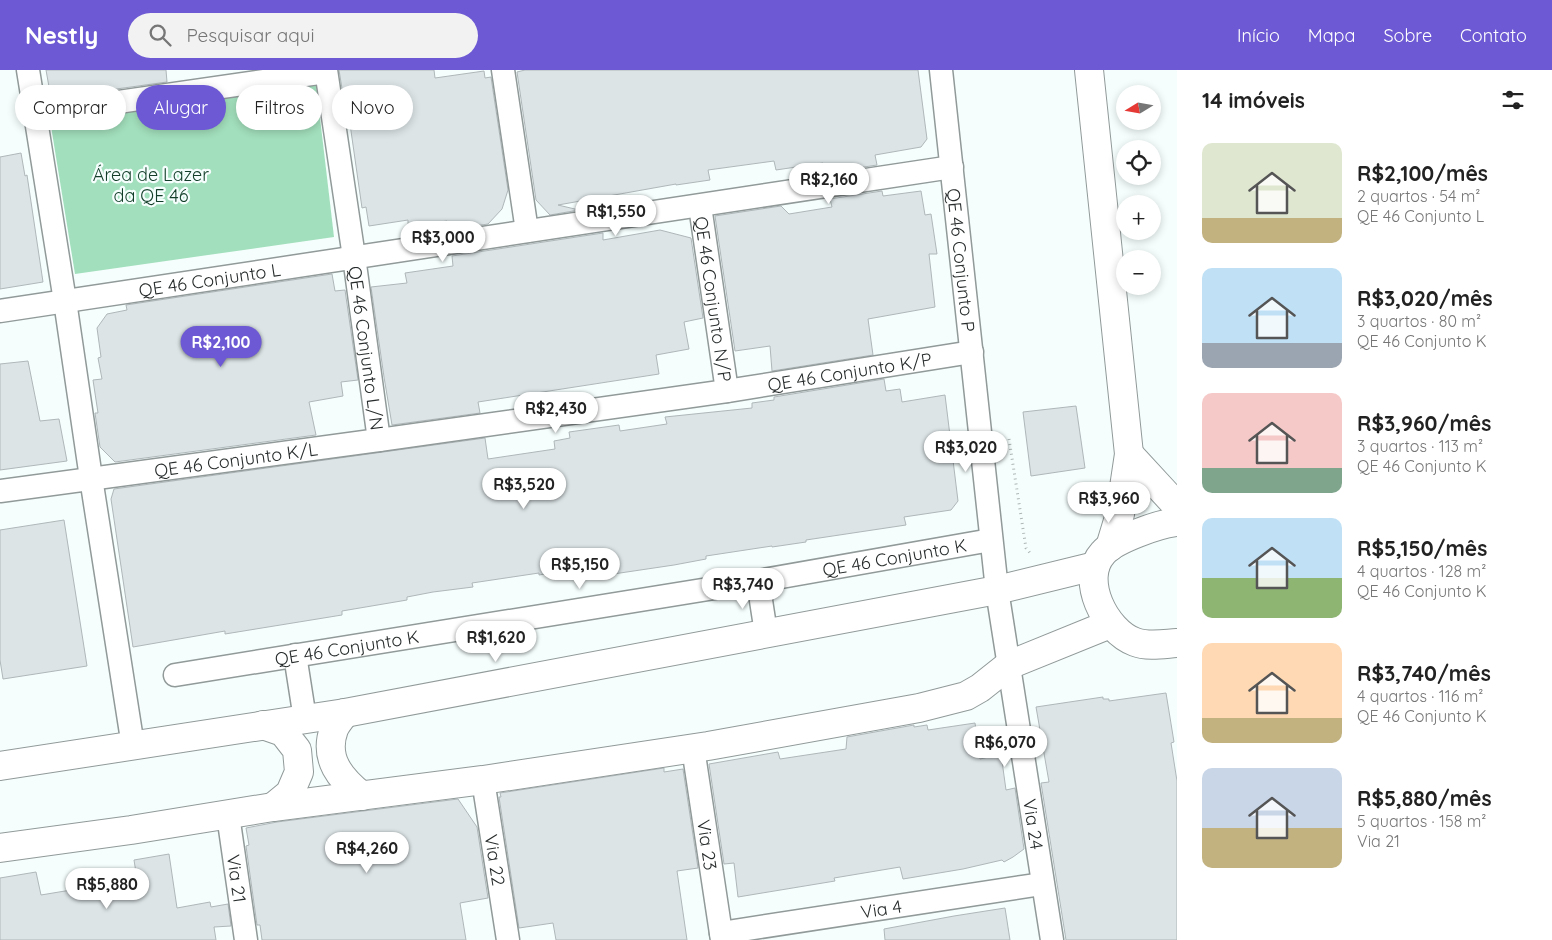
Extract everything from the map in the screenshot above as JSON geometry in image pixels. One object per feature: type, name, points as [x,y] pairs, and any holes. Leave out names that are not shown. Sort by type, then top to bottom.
[{"type":"street","points":[[28,70],[31,85]]},
{"type":"street","points":[[503,70],[527,231]]},
{"type":"street","name":"QE 46 Conjunto P","points":[[941,70],[972,352]]},
{"type":"street","points":[[1089,70],[1129,454],[1120,514],[1093,580],[1106,618],[1110,624],[1133,641],[1146,645],[1177,643]]},
{"type":"street","points":[[126,101],[326,71]]},
{"type":"street","name":"QE 46 Conjunto L/N","points":[[326,71],[379,440]]},
{"type":"street","points":[[38,130],[133,746]]},
{"type":"street","name":"QE 46 Conjunto L","points":[[0,311],[952,167]]},
{"type":"street","name":"QE 46 Conjunto N/P","points":[[700,206],[727,391]]},
{"type":"street","name":"QE 46 Conjunto K/P","points":[[379,440],[727,391],[972,352]]},
{"type":"street","name":"QE 46 Conjunto K","points":[[972,352],[998,590]]},
{"type":"street","name":"QE 46 Conjunto K/L","points":[[0,491],[379,440]]},
{"type":"street","points":[[1129,454],[1177,506]]},
{"type":"street","points":[[0,766],[345,713],[998,590],[1102,557],[1142,532],[1177,522]]},
{"type":"street","name":"QE 46 Conjunto K","points":[[175,675],[295,654],[758,581],[992,540]]},
{"type":"street","points":[[758,581],[766,633]]},
{"type":"street","name":"Via 24","points":[[998,590],[1052,940]]},
{"type":"street","points":[[0,848],[273,808],[483,780],[693,748],[919,708],[966,696],[980,688],[1009,665],[1110,624]]},
{"type":"street","points":[[295,654],[305,719]]},
{"type":"street","points":[[345,713],[334,729],[330,748],[334,766],[346,782],[362,796]]},
{"type":"street","points":[[263,725],[283,732],[297,750],[299,772],[290,793],[273,808]]},
{"type":"street","name":"Via 23","points":[[693,748],[721,936]]},
{"type":"street","name":"Via 22","points":[[483,780],[508,940]]},
{"type":"street","name":"Via 21","points":[[228,815],[246,940]]},
{"type":"street","name":"Via 4","points":[[721,936],[1042,884]]},
{"type":"green space","name":"Área de Lazer da QE 46","points":[[236,95],[236,130],[321,130],[334,237],[75,274],[52,130],[126,130],[126,110],[136,108],[136,130],[226,130],[226,96]]},
{"type":"building","points":[[46,70],[166,70],[167,82],[126,88],[126,85],[49,85]]},
{"type":"building","points":[[339,70],[434,70],[435,78],[484,71],[485,78],[491,77],[508,190],[502,209],[488,224],[448,230],[447,221],[408,227],[408,220],[369,226],[366,207],[362,208],[351,130],[413,130],[413,85],[341,85]]},
{"type":"building","points":[[525,70],[918,70],[927,139],[921,147],[875,155],[877,165],[825,173],[823,163],[776,170],[774,161],[708,170],[710,180],[676,184],[558,205],[579,210],[550,215],[536,200],[517,72]]},
{"type":"building","points":[[21,153],[25,176],[27,175],[43,282],[0,289],[0,157]]},
{"type":"building","points":[[882,191],[883,196],[921,191],[925,215],[931,214],[937,254],[929,254],[935,307],[868,319],[873,355],[772,371],[770,346],[735,351],[715,216],[781,206],[789,214],[832,207],[830,199]]},
{"type":"building","points":[[660,230],[691,238],[703,318],[684,322],[689,349],[656,355],[659,374],[478,402],[480,413],[392,425],[371,287],[407,283],[405,273],[453,266],[452,256],[603,233],[603,240]]},
{"type":"building","points":[[332,274],[335,291],[345,290],[358,380],[341,382],[343,396],[309,402],[316,435],[115,462],[100,447],[95,413],[98,413],[93,380],[102,379],[98,358],[101,357],[97,328],[107,314],[127,310],[126,305]]},
{"type":"building","points":[[28,361],[40,421],[59,419],[67,461],[0,470],[0,364]]},
{"type":"building","points":[[884,379],[886,391],[900,389],[902,402],[945,395],[958,501],[951,510],[904,517],[906,525],[706,556],[706,559],[674,565],[573,580],[573,569],[472,583],[473,587],[407,597],[407,600],[342,611],[342,615],[225,634],[225,631],[133,647],[111,499],[114,489],[485,438],[488,459],[555,449],[554,441],[570,438],[569,432],[619,425],[620,431],[667,424],[665,417],[752,408],[752,403],[774,400],[774,397]]},
{"type":"building","points":[[1076,406],[1085,468],[1031,476],[1023,412]]},
{"type":"building","points":[[64,520],[87,666],[3,679],[0,660],[0,530]]},
{"type":"building","points":[[1166,693],[1174,742],[1171,743],[1177,781],[1177,940],[1066,940],[1041,783],[1049,782],[1036,707],[1103,697],[1103,699],[1109,699],[1109,701]]},
{"type":"building","points":[[975,723],[980,759],[1001,754],[1006,790],[1015,788],[1024,849],[1004,862],[1002,860],[963,869],[903,879],[900,867],[834,878],[835,881],[738,897],[734,863],[724,864],[709,764],[778,752],[780,759],[846,749],[847,737],[914,725],[914,727],[927,725],[928,730]]},
{"type":"building","points":[[664,768],[664,772],[683,769],[698,868],[677,871],[687,940],[556,940],[553,923],[519,928],[499,797],[501,797],[500,793]]},
{"type":"building","points":[[458,799],[477,827],[488,898],[460,903],[466,940],[262,940],[260,925],[257,925],[246,846],[249,845],[246,828],[277,822]]},
{"type":"building","points":[[169,854],[177,908],[210,902],[211,907],[228,904],[231,926],[214,927],[216,940],[0,940],[0,878],[36,872],[41,895],[137,879],[134,860]]},
{"type":"building","points":[[1005,908],[1010,940],[885,940],[884,929]]}]
